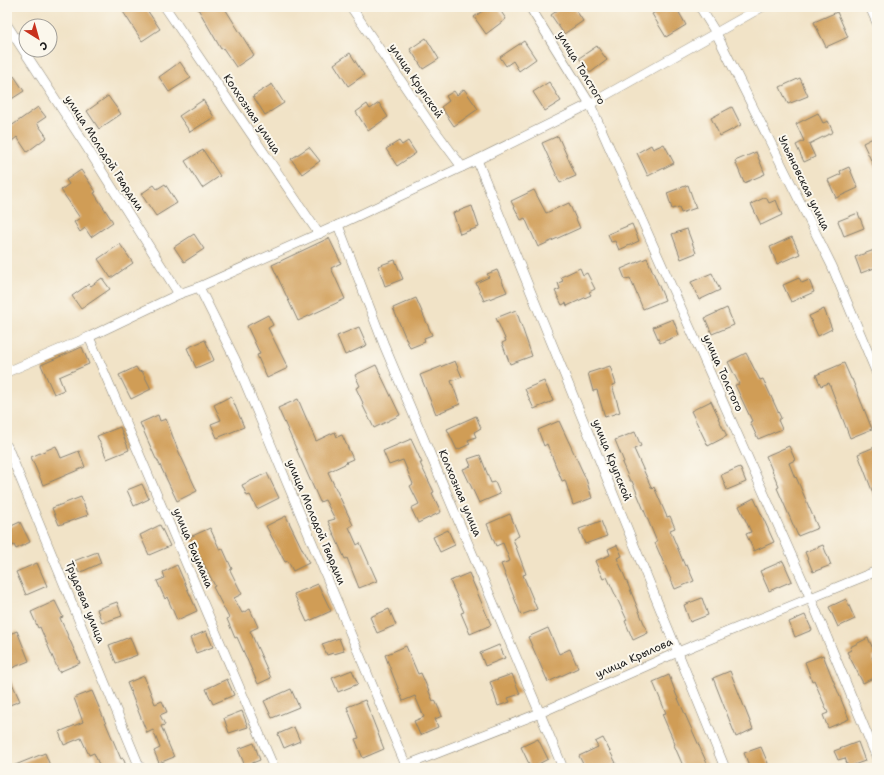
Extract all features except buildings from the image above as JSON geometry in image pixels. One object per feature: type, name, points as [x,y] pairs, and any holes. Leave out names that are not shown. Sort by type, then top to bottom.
[{"type":"street","name":"Колхозная улица","points":[[165,7],[319,234]]},
{"type":"street","name":"улица Крупской","points":[[352,7],[462,167]]},
{"type":"street","name":"улица Толстого","points":[[530,7],[590,104],[811,598],[877,758]]},
{"type":"street","name":"Ульяновская улица","points":[[700,7],[716,33],[832,266],[877,374]]},
{"type":"street","points":[[7,372],[89,337],[179,294],[199,287],[319,234],[477,160],[590,104],[762,7]]},
{"type":"street","points":[[870,7],[877,23]]},
{"type":"street","name":"улица Молодой Гвардии","points":[[7,25],[86,146],[179,294]]},
{"type":"street","name":"улица Крупской","points":[[477,160],[725,768]]},
{"type":"street","name":"Колхозная улица","points":[[338,225],[384,345],[563,768]]},
{"type":"street","name":"улица Молодой Гвардии","points":[[199,287],[235,359],[405,767]]},
{"type":"street","name":"улица Баумана","points":[[89,337],[274,768]]},
{"type":"street","name":"Трудовая улица","points":[[7,446],[140,768]]},
{"type":"street","name":"улица Крылова","points":[[405,767],[540,713],[678,652],[877,571]]}]
